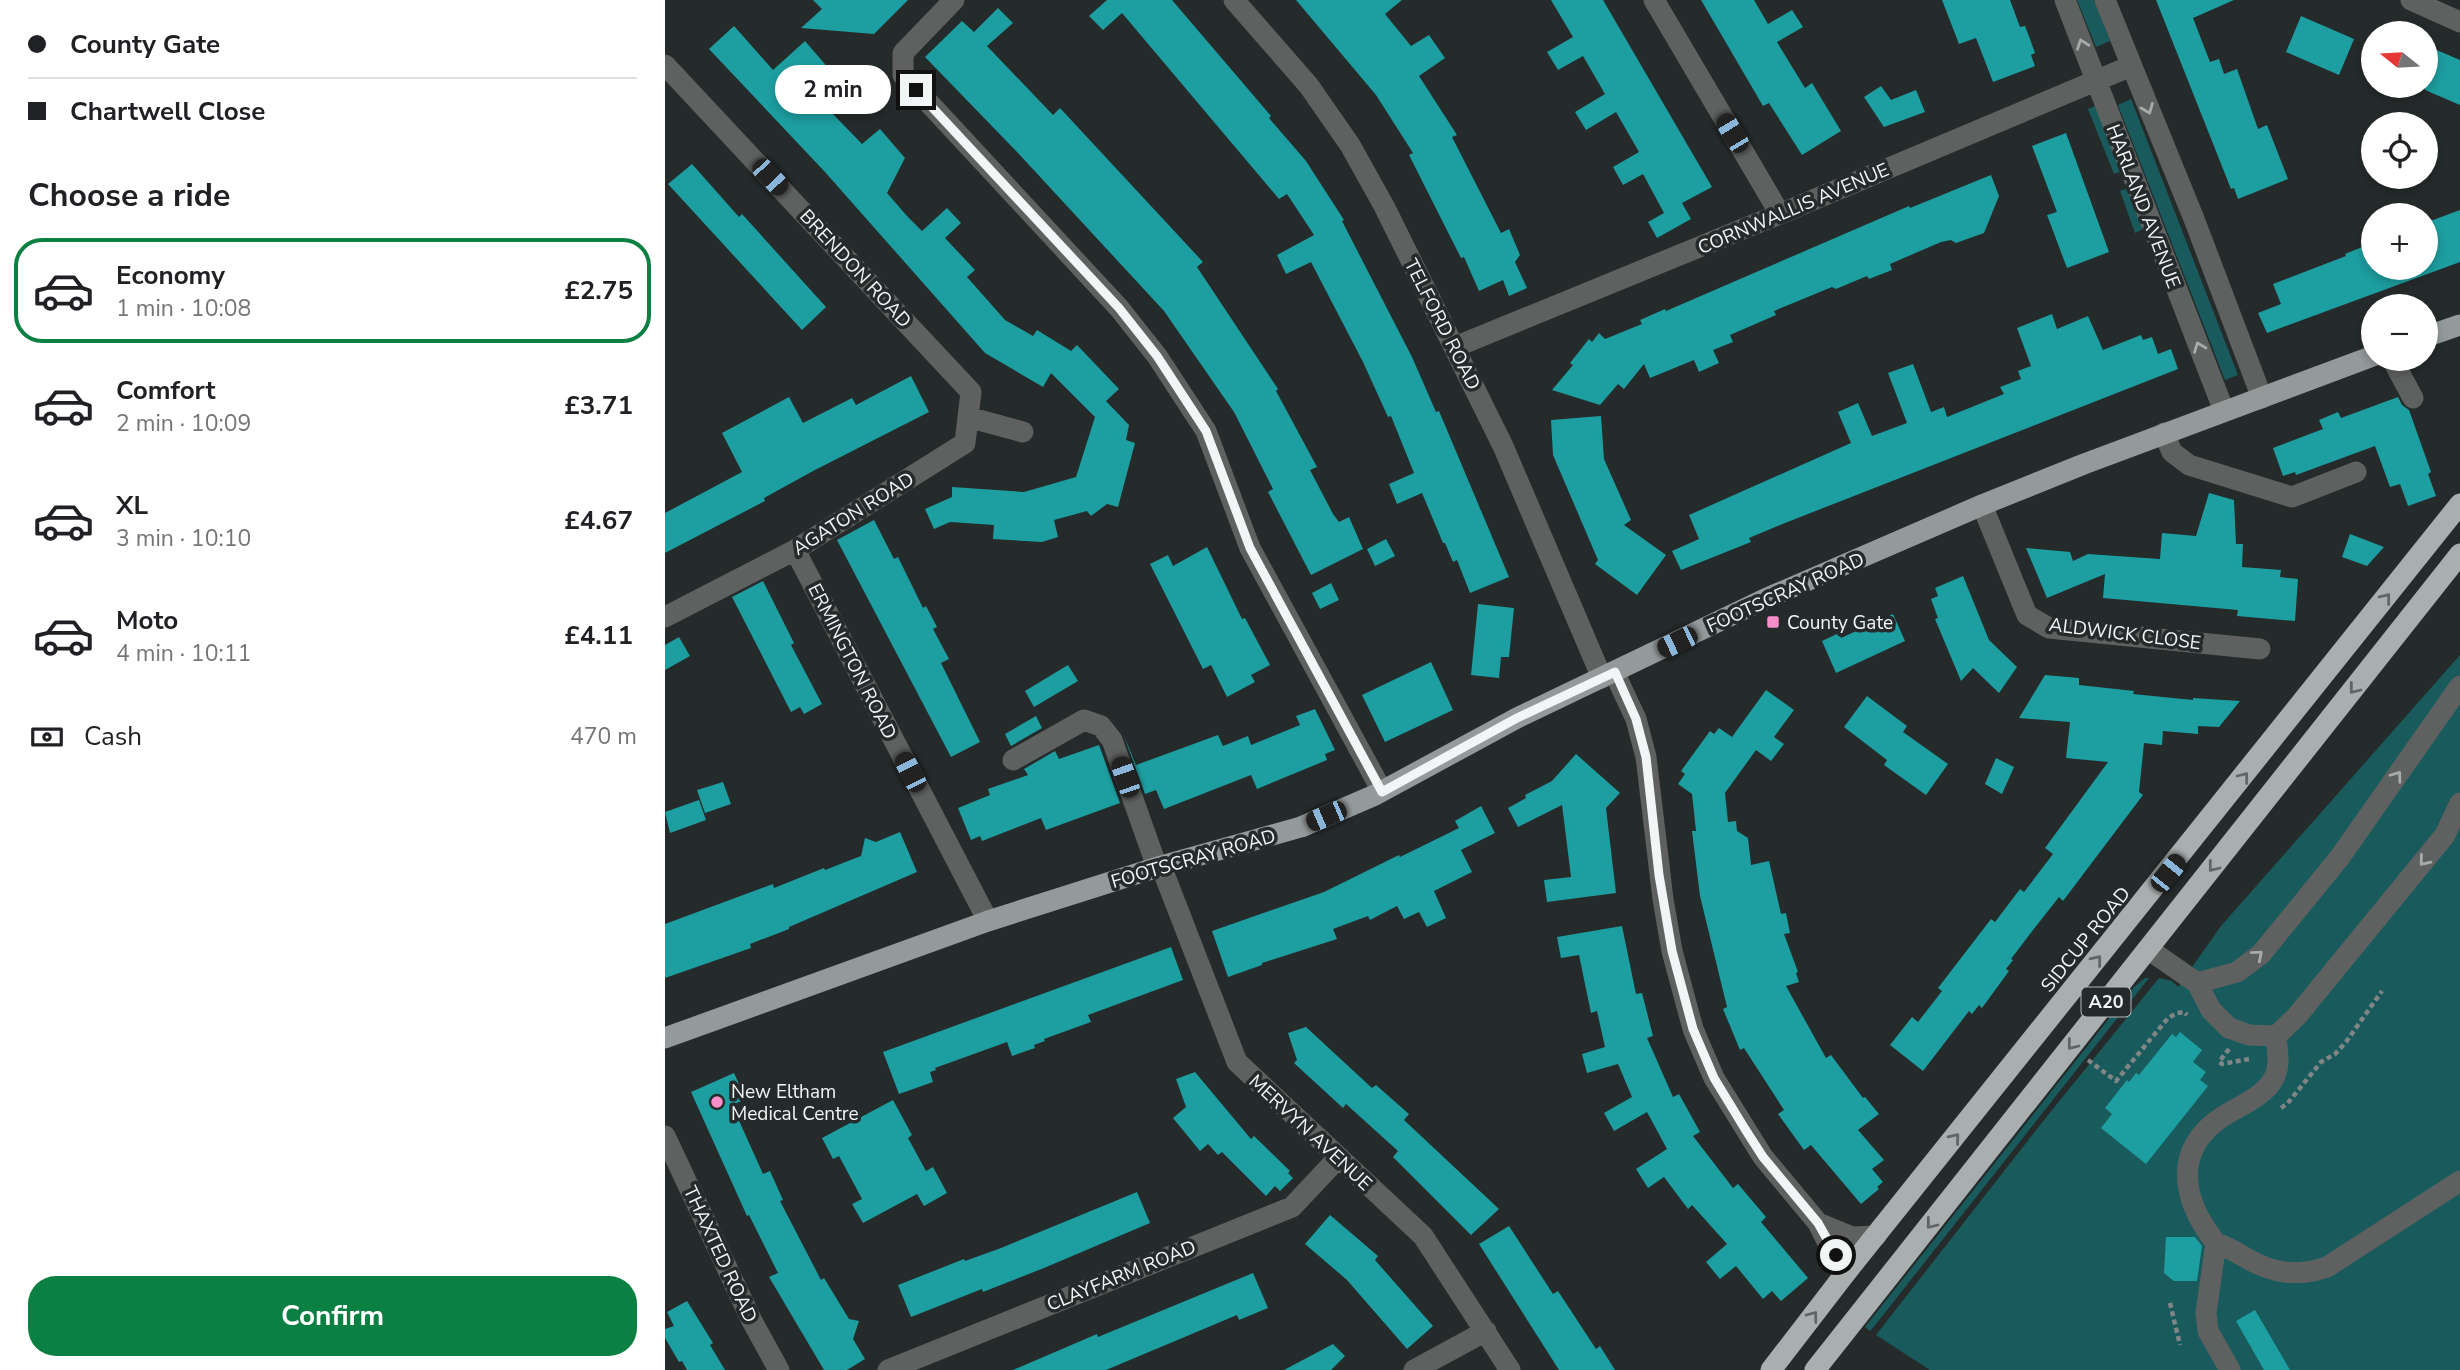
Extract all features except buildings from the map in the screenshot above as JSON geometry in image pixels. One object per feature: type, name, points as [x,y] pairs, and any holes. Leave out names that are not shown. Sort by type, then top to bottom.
[{"type":"highway","name":"SIDCUP ROAD","points":[[1772,1370],[1844,1275],[2460,504]]},
{"type":"highway","name":"A20","points":[[1815,1370],[2460,554]]},
{"type":"main road","points":[[2438,333],[2460,325]]},
{"type":"main road","name":"FOOTSCRAY ROAD","points":[[665,1038],[988,921],[1159,867],[1301,827],[1382,792],[1517,718],[1765,599],[1982,505],[2164,433],[2361,361]]},
{"type":"street","points":[[954,0],[903,53],[903,75],[1119,308],[1157,356],[1206,431],[1250,548],[1382,792]]},
{"type":"street","name":"TELFORD ROAD","points":[[1234,0],[1309,86],[1350,145],[1384,206],[1503,446],[1608,675]]},
{"type":"street","points":[[1654,0],[1780,214]]},
{"type":"street","name":"HARLAND AVENUE","points":[[2065,0],[2224,411]]},
{"type":"street","name":"HARLAND AVENUE","points":[[2105,0],[2262,398]]},
{"type":"street","points":[[2411,0],[2460,22]]},
{"type":"street","name":"BRENDON ROAD","points":[[665,65],[971,392],[968,417]]},
{"type":"street","name":"CORNWALLIS AVENUE","points":[[1455,347],[1780,214],[2130,66]]},
{"type":"street","points":[[2398,371],[2413,398]]},
{"type":"street","points":[[968,417],[1023,432]]},
{"type":"street","name":"AGATON ROAD","points":[[665,617],[795,550],[965,443],[968,417]]},
{"type":"street","points":[[2164,433],[2172,452],[2189,465],[2292,497],[2356,472]]},
{"type":"street","name":"ALDWICK CLOSE","points":[[1982,505],[2027,615],[2049,628],[2260,649]]},
{"type":"street","name":"ERMINGTON ROAD","points":[[795,550],[988,921]]},
{"type":"street","points":[[1608,675],[1636,719],[1646,757],[1659,875],[1672,951],[1693,1029],[1714,1078],[1745,1129],[1763,1157],[1818,1223],[1844,1275]]},
{"type":"street","points":[[2197,983],[2237,972],[2261,954],[2340,857],[2460,686]]},
{"type":"street","name":"MERVYN AVENUE","points":[[1013,761],[1084,720],[1101,726],[1112,740],[1159,867],[1237,1062],[1423,1236],[1510,1370]]},
{"type":"street","points":[[2460,803],[2445,835],[2297,1016],[2277,1045],[2279,1063],[2274,1079],[2255,1097],[2211,1125],[2196,1144],[2187,1164],[2188,1189],[2204,1228],[2216,1243],[2230,1247],[2272,1271],[2290,1274],[2310,1273],[2327,1266],[2460,1181]]},
{"type":"street","points":[[2148,948],[2197,983],[2211,1010],[2229,1028],[2277,1045]]},
{"type":"street","name":"THAXTED ROAD","points":[[665,1136],[752,1321],[779,1370]]},
{"type":"street","name":"CLAYFARM ROAD","points":[[888,1370],[1292,1207],[1339,1157]]},
{"type":"street","points":[[1818,1223],[1852,1237],[1876,1236]]},
{"type":"street","points":[[2216,1243],[2206,1314],[2208,1331],[2230,1370]]},
{"type":"street","points":[[1414,1370],[1486,1331]]},
{"type":"path","points":[[2279,1109],[2287,1104],[2321,1062],[2335,1054],[2346,1042],[2382,991]]},
{"type":"path","points":[[2088,1060],[2116,1081],[2168,1018],[2184,1012],[2193,1019]]},
{"type":"path","points":[[2221,1040],[2231,1046],[2219,1062],[2223,1064],[2277,1045]]},
{"type":"path","points":[[2170,1303],[2180,1345]]},
{"type":"shaded area","points":[[2077,0],[2094,0],[2110,41],[2096,47]]},
{"type":"shaded area","points":[[2131,99],[2238,375],[2225,380],[2118,105]]},
{"type":"shaded area","points":[[2097,105],[2122,171],[2114,174],[2088,109]]},
{"type":"shaded area","points":[[2130,187],[2146,228],[2135,233],[2120,191]]},
{"type":"shaded area","points":[[2460,655],[2460,1370],[1930,1370],[1876,1335],[2159,978],[2172,981],[2178,987],[2221,926]]},
{"type":"shaded area","points":[[2149,978],[1870,1331],[1865,1327],[2134,987]]},
{"type":"place","name":"County Gate","points":[[1773,622]]},
{"type":"place","name":"New Eltham Medical Centre","points":[[717,1102]]},
{"type":"route","points":[[916,90],[1119,308],[1157,356],[1206,431],[1250,548],[1382,792],[1517,718],[1615,672],[1636,719],[1646,757],[1659,875],[1672,951],[1693,1029],[1714,1078],[1745,1129],[1780,1179],[1818,1223],[1836,1255]]}]
